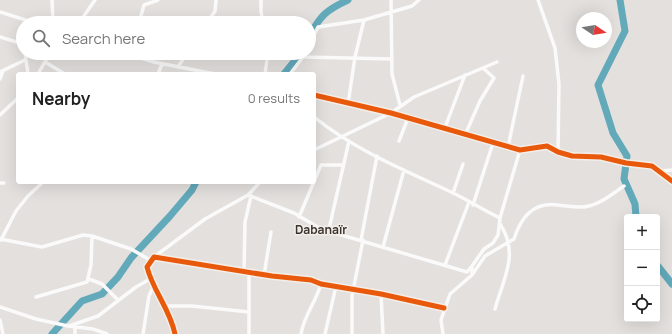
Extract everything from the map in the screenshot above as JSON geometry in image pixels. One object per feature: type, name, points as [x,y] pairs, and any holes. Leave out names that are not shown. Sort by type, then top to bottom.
[{"type":"street","points":[[52,0],[53,16]]},
{"type":"street","points":[[84,16],[95,0]]},
{"type":"street","points":[[141,16],[144,5],[158,0]]},
{"type":"street","points":[[212,16],[215,11],[216,0]]},
{"type":"street","points":[[261,0],[261,16]]},
{"type":"street","points":[[391,0],[392,74],[400,105]]},
{"type":"street","points":[[316,30],[318,26],[364,20],[391,10],[412,6],[419,0]]},
{"type":"street","points":[[538,0],[555,48],[559,84],[558,152]]},
{"type":"street","points":[[0,12],[16,18]]},
{"type":"street","points":[[348,104],[355,57],[364,20]]},
{"type":"street","points":[[0,37],[16,42]]},
{"type":"street","points":[[316,55],[392,59]]},
{"type":"street","points":[[0,79],[2,72],[10,66],[25,60],[28,72]]},
{"type":"street","points":[[150,60],[162,64],[204,72]]},
{"type":"street","points":[[178,67],[182,60]]},
{"type":"street","points":[[265,72],[267,60]]},
{"type":"street","points":[[292,72],[301,60]]},
{"type":"street","points":[[39,72],[45,62],[62,72]]},
{"type":"street","points":[[316,149],[340,136],[391,113],[400,105],[414,97],[497,62]]},
{"type":"street","points":[[159,72],[162,64]]},
{"type":"street","points":[[465,135],[480,101],[494,78],[483,68]]},
{"type":"street","points":[[444,130],[465,75]]},
{"type":"street","points":[[508,147],[523,76]]},
{"type":"street","points":[[316,96],[391,113],[444,130],[520,150],[547,146],[558,152],[572,156],[601,157],[626,163],[644,164],[661,171],[672,181]]},
{"type":"street","points":[[0,115],[16,100]]},
{"type":"street","points":[[316,118],[349,141],[500,218]]},
{"type":"street","points":[[399,141],[408,118]]},
{"type":"street","points":[[328,230],[349,141]]},
{"type":"street","points":[[474,205],[493,143]]},
{"type":"street","points":[[175,334],[166,306],[153,287],[147,267],[150,260],[205,219],[249,196],[300,216],[321,228],[466,272],[484,249],[493,243],[500,224],[500,218],[520,150]]},
{"type":"street","points":[[352,334],[353,288],[377,156]]},
{"type":"street","points":[[316,177],[321,165],[343,164]]},
{"type":"street","points":[[453,193],[463,164]]},
{"type":"street","points":[[383,247],[404,170]]},
{"type":"street","points":[[661,171],[672,170]]},
{"type":"street","points":[[42,184],[28,196],[20,206],[0,240],[42,248],[83,235],[92,236],[131,249],[150,260]]},
{"type":"street","points":[[244,271],[246,222],[249,196],[255,184]]},
{"type":"street","points":[[254,187],[258,184]]},
{"type":"street","points":[[300,216],[313,184]]},
{"type":"street","points":[[443,334],[441,320],[450,294],[472,276],[485,256],[514,239],[517,230],[527,212],[540,205],[556,204],[578,208],[588,206],[608,198],[624,186]]},
{"type":"street","points":[[445,265],[469,202]]},
{"type":"street","points":[[495,309],[508,267],[510,242],[500,224]]},
{"type":"street","points":[[264,275],[271,232]]},
{"type":"street","points":[[36,297],[75,287],[87,282],[89,279],[93,246],[92,236]]},
{"type":"street","points":[[154,257],[264,275],[297,278],[322,284],[353,288],[444,308]]},
{"type":"street","points":[[472,266],[472,276]]},
{"type":"street","points":[[249,272],[249,334]]},
{"type":"street","points":[[89,279],[102,284],[118,300]]},
{"type":"street","points":[[68,326],[98,316],[118,300],[150,279]]},
{"type":"street","points":[[301,334],[305,318],[318,296],[322,284]]},
{"type":"street","points":[[325,334],[336,286]]},
{"type":"street","points":[[143,334],[149,296],[153,287]]},
{"type":"street","points":[[381,294],[383,334]]},
{"type":"street","points":[[0,306],[36,319],[75,328],[92,329],[105,334]]},
{"type":"street","points":[[166,306],[192,306],[249,312]]},
{"type":"street","points":[[0,320],[3,334]]},
{"type":"street","points":[[75,328],[75,334]]},
{"type":"waterway","points":[[316,26],[324,14],[348,0]]},
{"type":"waterway","points":[[620,0],[625,31],[598,85],[613,133],[627,156],[624,179],[635,204],[636,214]]},
{"type":"waterway","points":[[286,72],[295,60]]},
{"type":"waterway","points":[[52,334],[82,301],[102,294],[118,277],[131,258],[192,190],[195,184]]},
{"type":"waterway","points":[[660,269],[672,284]]},
{"type":"cycle path","points":[[316,95],[391,113],[520,150],[547,146],[558,152],[572,156],[601,157],[626,163],[652,166],[672,181]]},
{"type":"cycle path","points":[[175,334],[173,325],[153,284],[147,267],[154,257],[272,276],[311,280],[321,284],[381,294],[444,308]]},
{"type":"district","name":"Dabanaïr","points":[[321,229]]}]
